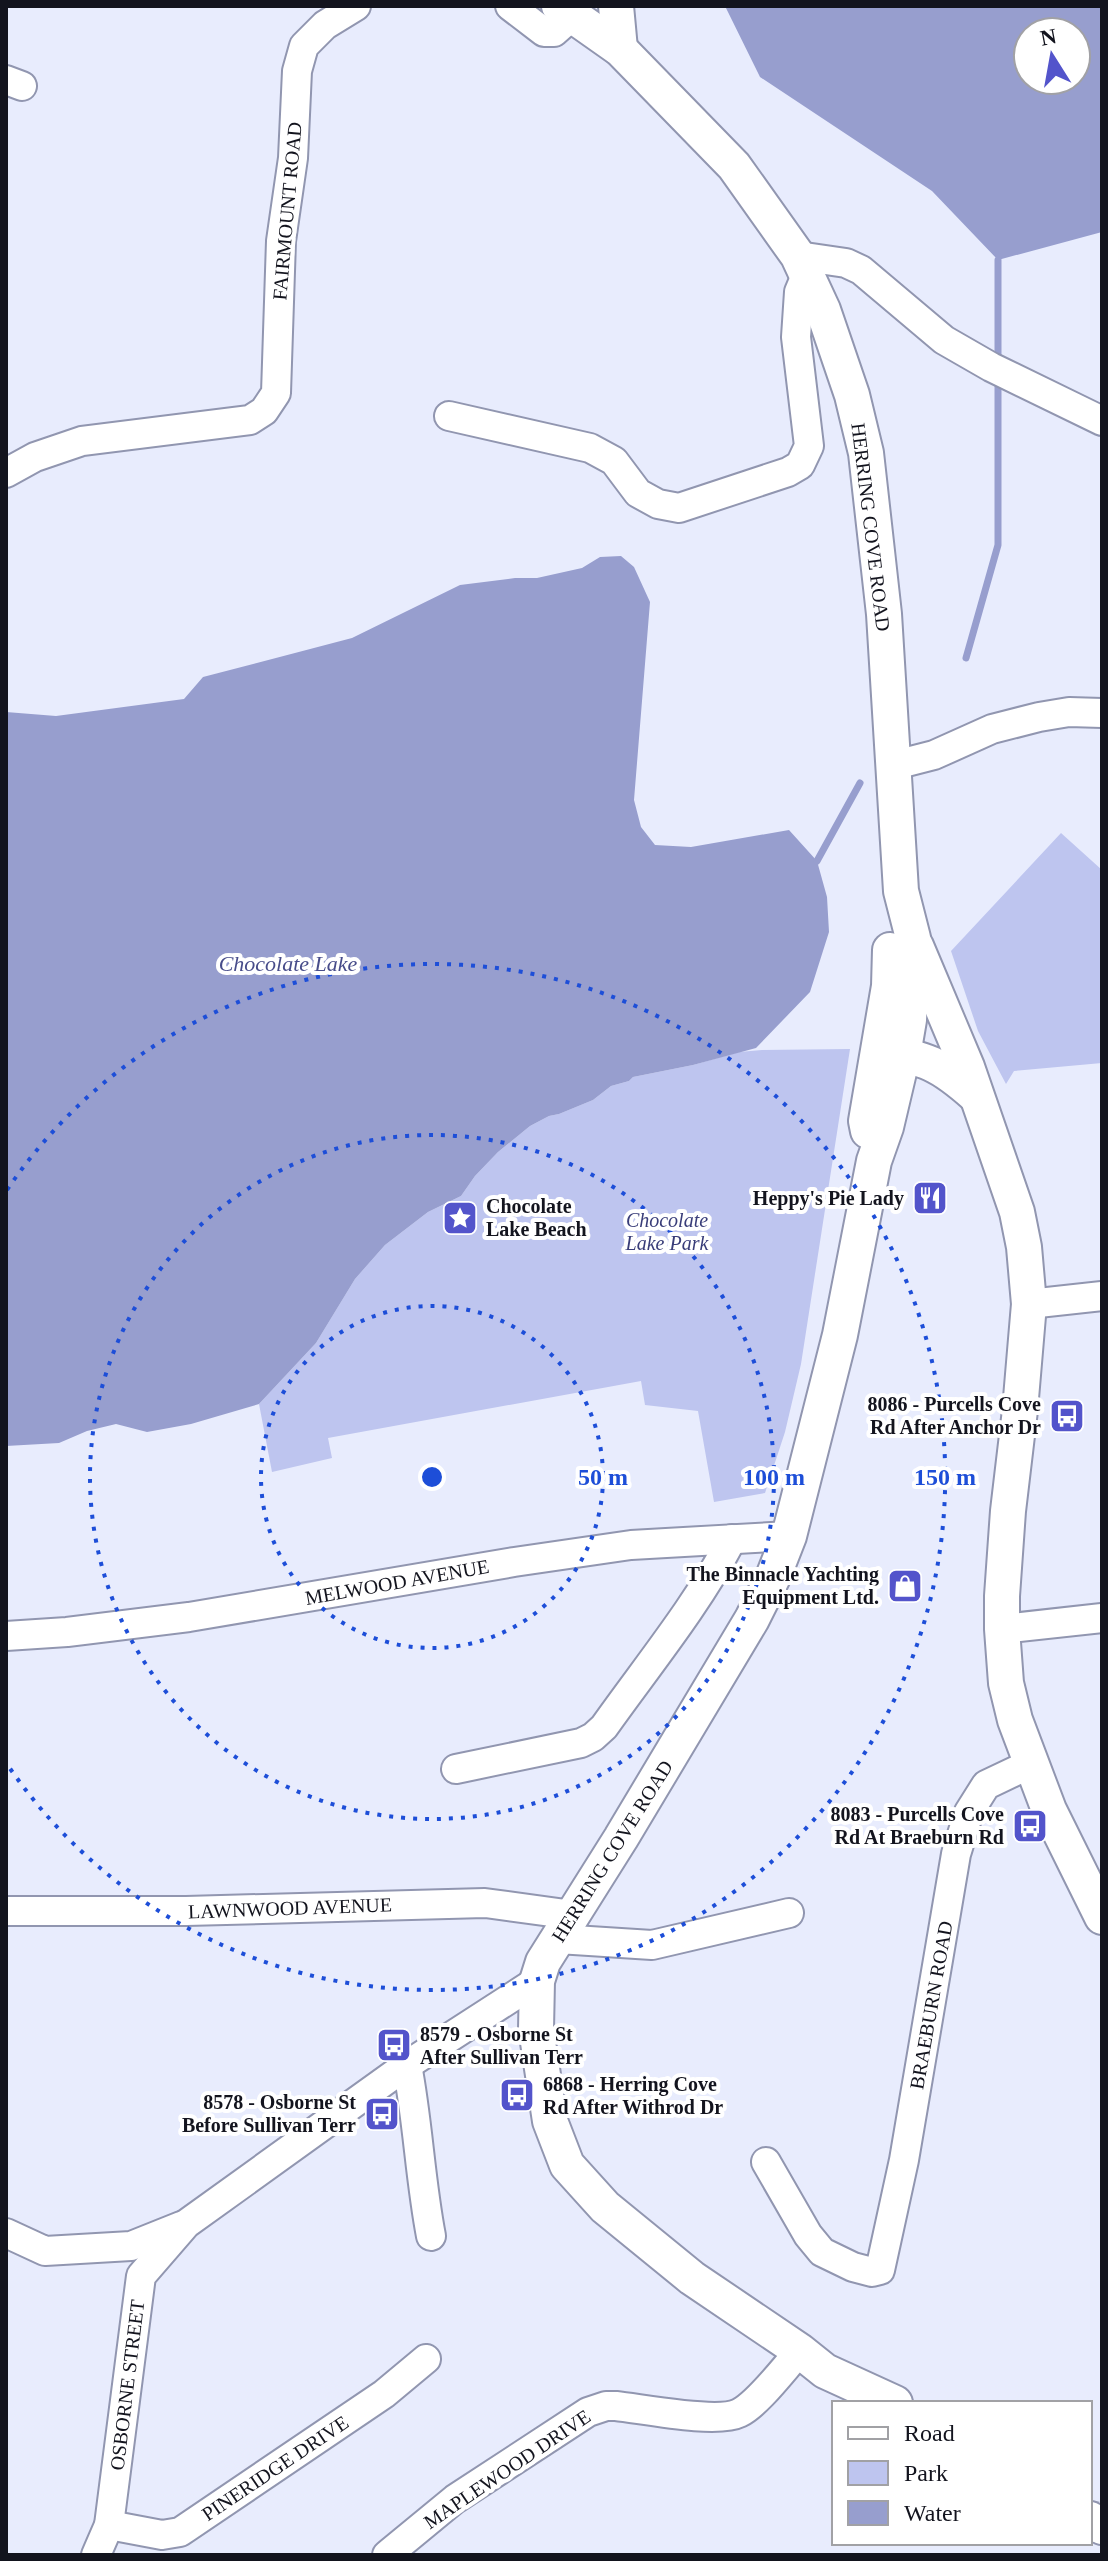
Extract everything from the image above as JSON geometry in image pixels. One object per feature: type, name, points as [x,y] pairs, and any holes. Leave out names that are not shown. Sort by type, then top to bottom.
[{"type":"main road","points":[[616,6],[620,49]]},
{"type":"main road","name":"HERRING COVE ROAD","points":[[576,9],[620,49],[734,166],[802,264],[838,349],[866,453],[884,614],[901,891],[913,938],[909,1020],[891,1053],[866,1121],[874,1161],[840,1335],[789,1536],[752,1619],[543,1962],[537,1981],[536,2029],[550,2121],[567,2165],[605,2207],[671,2262],[825,2371],[891,2401]]},
{"type":"main road","name":"HERRING COVE ROAD","points":[[891,1053],[891,945],[901,891]]},
{"type":"main road","points":[[913,938],[962,1054],[1017,1212],[1024,1247],[1029,1304],[1008,1511],[1002,1629],[1006,1683],[1030,1764],[1102,1917]]},
{"type":"main road","points":[[891,1053],[941,1067],[975,1095]]},
{"type":"street","name":"FAIRMOUNT ROAD","points":[[6,473],[35,457],[82,441],[250,420],[264,411],[276,393],[281,241],[293,158],[297,71],[304,46],[325,25],[356,6]]},
{"type":"street","points":[[510,6],[544,32],[554,32],[576,9]]},
{"type":"street","points":[[449,416],[590,448],[614,461],[638,493],[658,504],[679,508],[788,472],[800,465],[809,446],[796,337],[802,264],[846,263],[861,270],[944,340],[1102,421]]},
{"type":"street","points":[[895,765],[934,755],[992,729],[1039,717],[1069,712],[1102,713]]},
{"type":"street","points":[[1029,1304],[1102,1296]]},
{"type":"street","name":"MELWOOD AVENUE","points":[[6,1636],[189,1617],[631,1545],[789,1536]]},
{"type":"street","points":[[456,1769],[581,1743],[593,1737],[604,1727],[675,1632],[710,1580],[732,1539]]},
{"type":"street","points":[[1002,1629],[1102,1618]]},
{"type":"street","name":"BRAEBURN ROAD","points":[[766,2162],[808,2235],[822,2252],[853,2267],[872,2272],[880,2270],[904,2160],[956,1854],[969,1812],[986,1785],[1030,1764]]},
{"type":"street","name":"LAWNWOOD AVENUE","points":[[6,1911],[186,1911],[485,1903],[566,1927],[652,1945],[789,1913]]},
{"type":"street","name":"OSBORNE STREET","points":[[96,2555],[109,2525],[141,2276],[186,2224],[407,2065],[537,1981]]},
{"type":"street","points":[[407,2065],[431,2236]]},
{"type":"street","points":[[6,2233],[45,2251],[131,2246],[186,2224]]},
{"type":"street","name":"MAPLEWOOD DRIVE","points":[[387,2555],[455,2499],[588,2412],[616,2406],[730,2416],[751,2404],[800,2351]]},
{"type":"street","name":"PINERIDGE DRIVE","points":[[109,2525],[162,2535],[180,2532],[384,2394],[426,2359]]},
{"type":"green space","points":[[1061,833],[1102,870],[1102,1063],[1014,1071],[1006,1084],[978,1031],[951,951]]},
{"type":"green space","name":"Chocolate Lake Park","points":[[850,1049],[801,1364],[785,1432],[765,1493],[714,1502],[698,1411],[645,1405],[641,1381],[328,1438],[332,1458],[272,1472],[259,1404],[316,1343],[355,1279],[385,1245],[428,1212],[461,1196],[498,1152],[530,1126],[593,1100],[611,1086],[633,1077],[739,1052]]},
{"type":"water","points":[[725,6],[1102,6],[1102,232],[998,260],[932,191],[760,77]]},
{"type":"water","name":"Chocolate Lake","points":[[621,556],[634,567],[650,602],[634,800],[641,827],[655,845],[691,847],[789,830],[817,861],[827,897],[829,932],[810,992],[756,1048],[633,1077],[611,1086],[593,1100],[530,1126],[498,1152],[461,1196],[428,1212],[385,1245],[355,1279],[316,1343],[259,1404],[191,1424],[147,1432],[116,1424],[87,1431],[59,1443],[6,1446],[6,712],[56,716],[184,699],[203,677],[352,638],[460,585],[537,578],[582,568],[600,557]]},
{"type":"waterway","points":[[998,260],[998,364]]},
{"type":"waterway","points":[[966,658],[998,545],[998,377]]},
{"type":"waterway","points":[[817,861],[860,783]]},
{"type":"place","name":"Heppy's Pie Lady","points":[[930,1198]]},
{"type":"place","name":"Chocolate Lake Beach","points":[[460,1218]]},
{"type":"place","name":"8086 - Purcells Cove Rd After Anchor Dr","points":[[1067,1416]]},
{"type":"place","name":"The Binnacle Yachting Equipment Ltd.","points":[[905,1586]]},
{"type":"place","name":"8083 - Purcells Cove Rd At Braeburn Rd","points":[[1030,1826]]},
{"type":"place","name":"8579 - Osborne St After Sullivan Terr","points":[[394,2045]]},
{"type":"place","name":"6868 - Herring Cove Rd After Withrod Dr","points":[[517,2095]]},
{"type":"place","name":"8578 - Osborne St Before Sullivan Terr","points":[[382,2114]]}]
